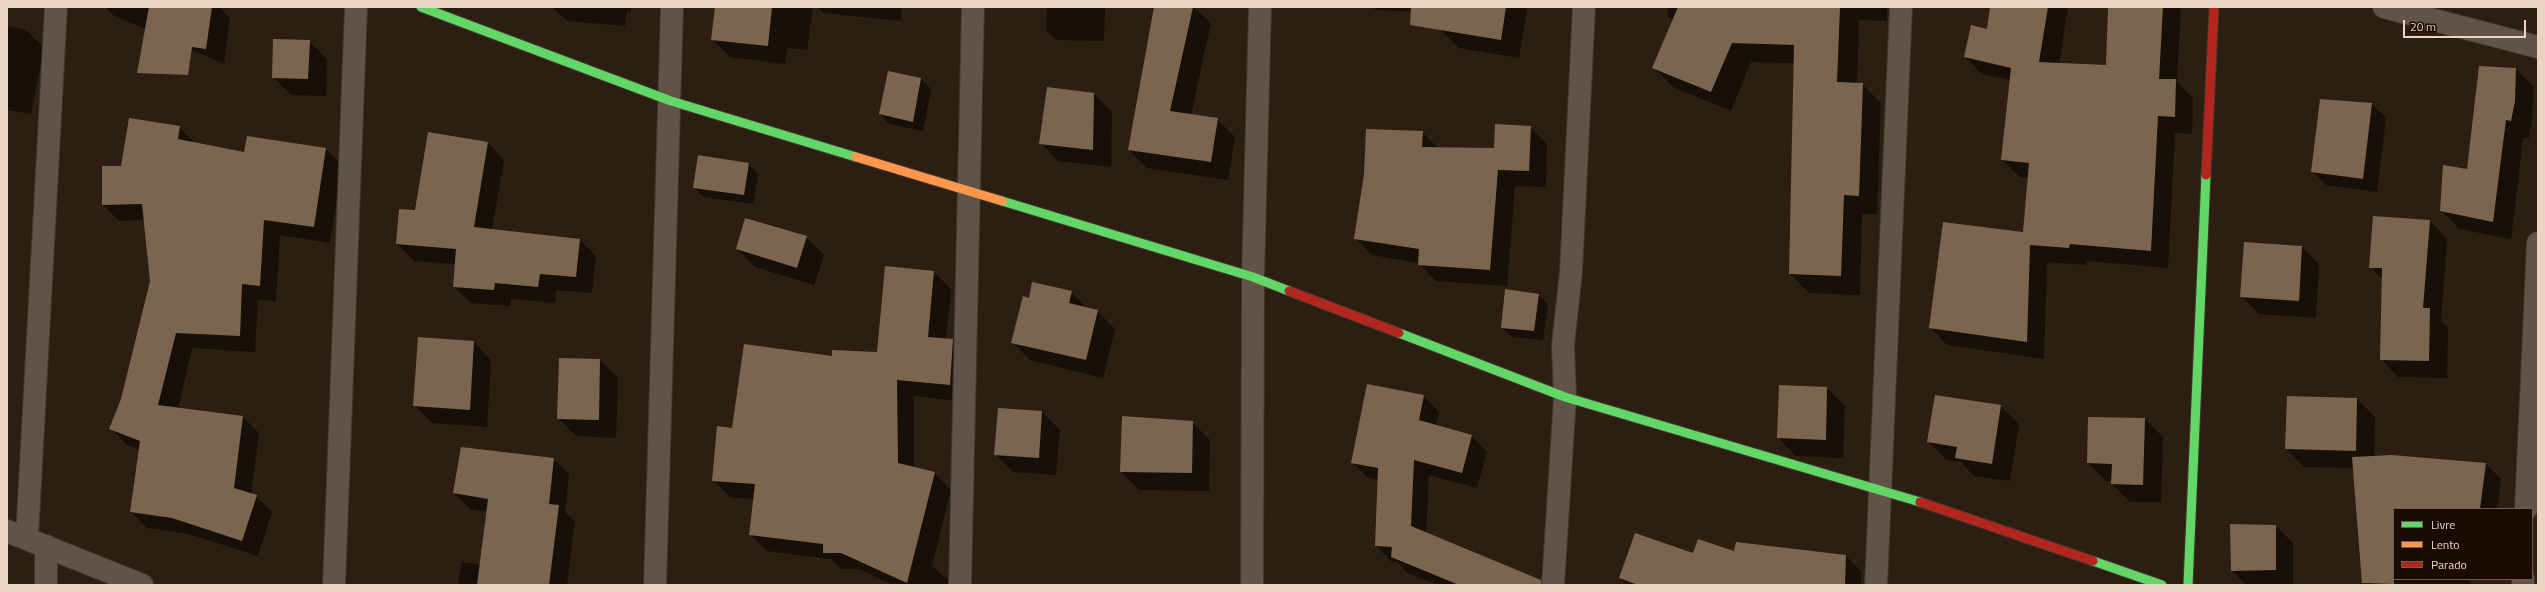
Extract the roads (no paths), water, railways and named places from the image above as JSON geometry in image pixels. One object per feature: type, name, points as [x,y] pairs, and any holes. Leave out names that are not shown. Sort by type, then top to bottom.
[{"type":"street","points":[[56,7],[17,534],[142,585]]},
{"type":"street","points":[[334,585],[356,7]]},
{"type":"street","points":[[421,7],[671,101],[1253,277],[1565,396],[1880,489],[2162,585]]},
{"type":"street","points":[[655,585],[671,101],[672,7]]},
{"type":"street","points":[[960,585],[973,7]]},
{"type":"street","points":[[1252,585],[1253,277],[1260,7]]},
{"type":"street","points":[[1553,585],[1565,396],[1562,344],[1570,272],[1584,7]]},
{"type":"street","points":[[1876,585],[1901,7]]},
{"type":"street","points":[[2188,585],[2214,7]]},
{"type":"street","points":[[2384,7],[2538,47]]},
{"type":"street","points":[[2526,508],[2538,243]]},
{"type":"street","points":[[46,546],[46,585]]}]
